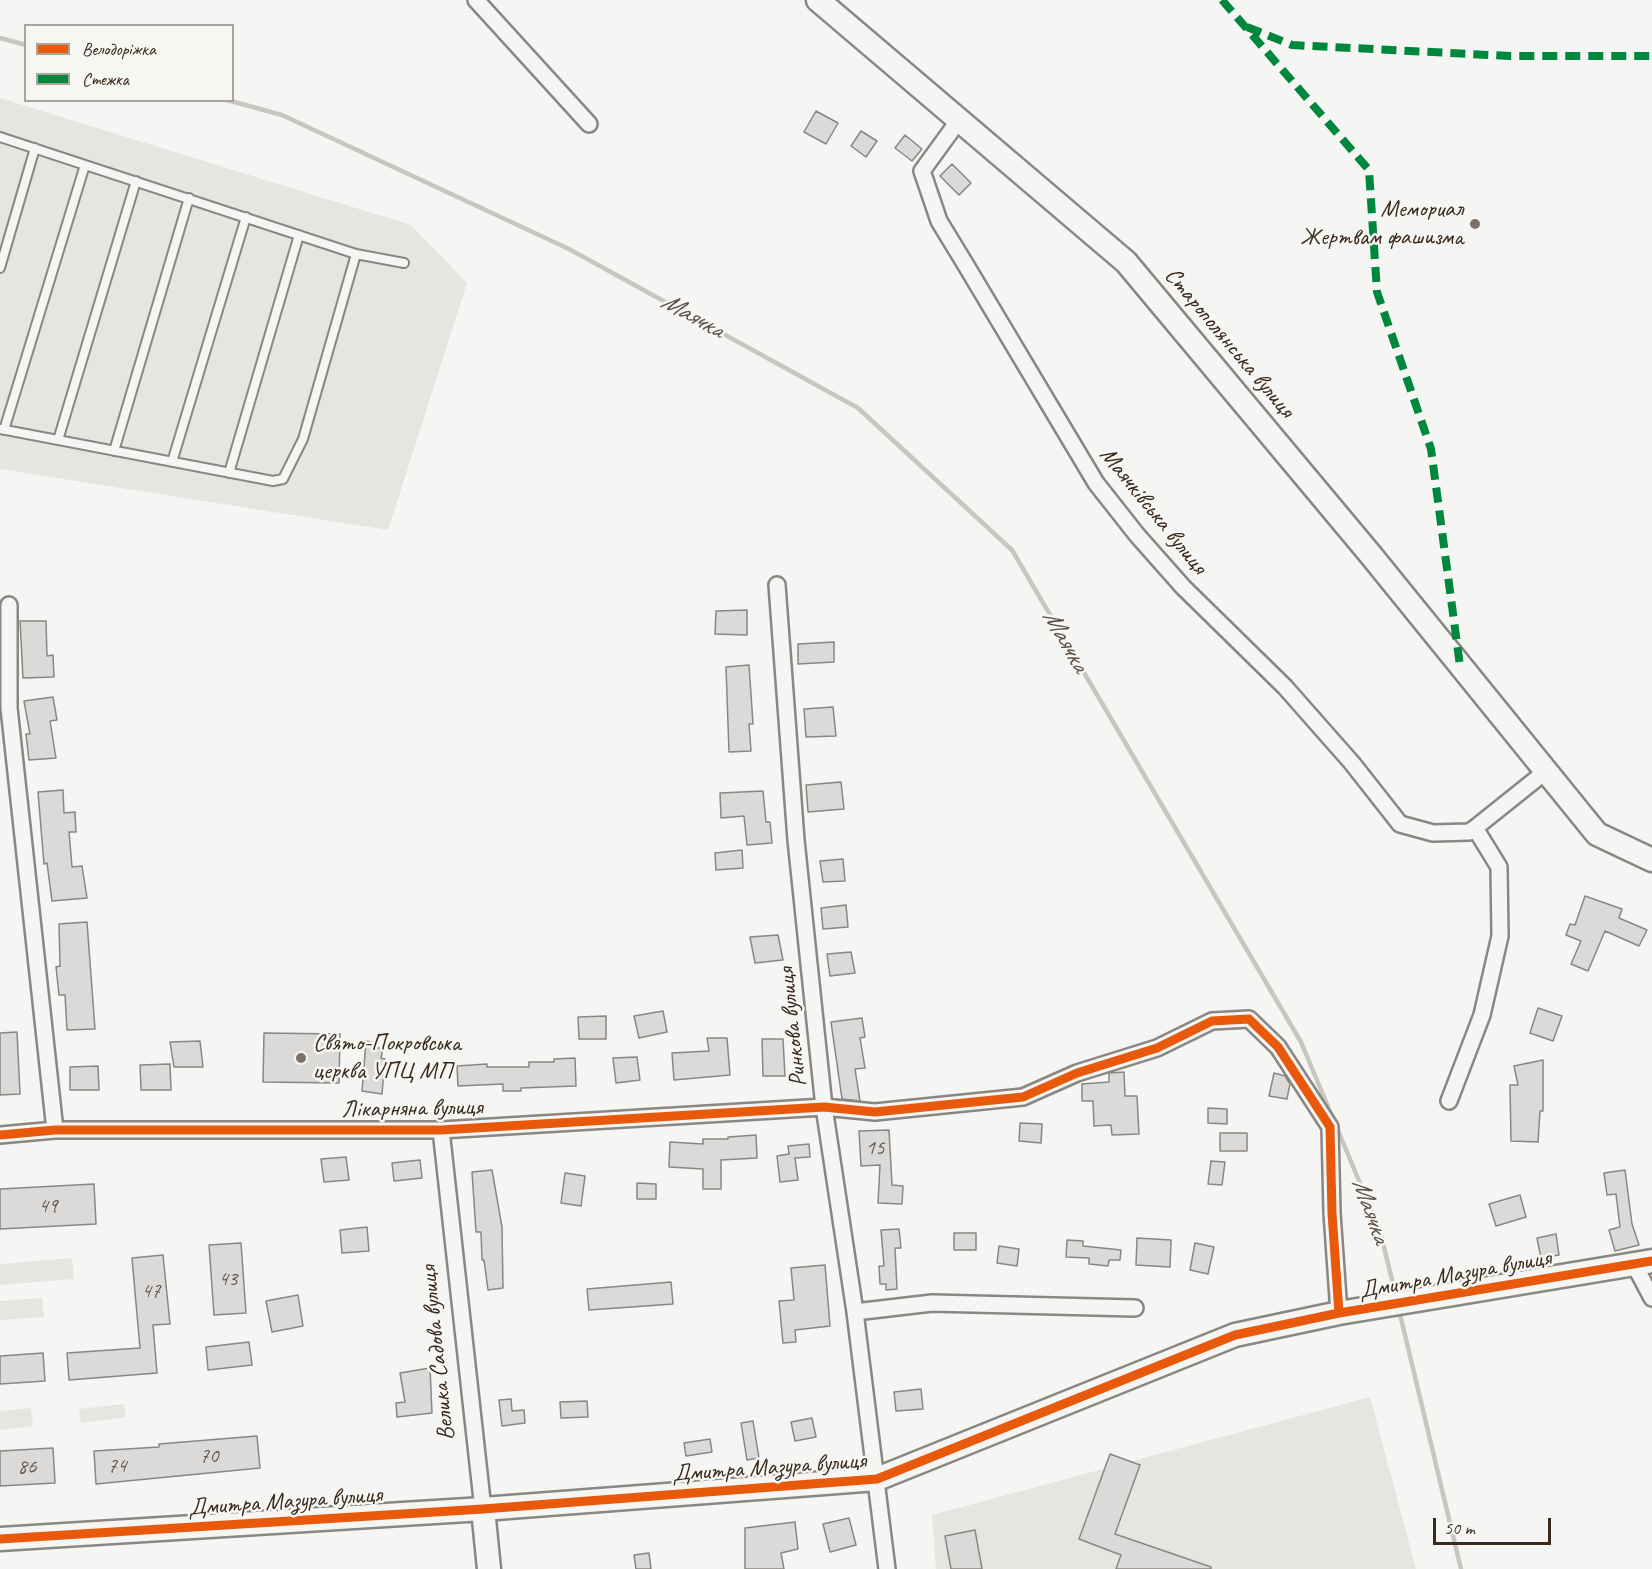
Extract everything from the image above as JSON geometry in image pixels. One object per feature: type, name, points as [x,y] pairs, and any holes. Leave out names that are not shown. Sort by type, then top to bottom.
[{"type":"street","points":[[476,0],[589,124]]},
{"type":"street","name":"Старополянська вулиця","points":[[818,0],[1126,261],[1370,554],[1597,834],[1652,860]]},
{"type":"street","name":"Маячківська вулиця","points":[[959,120],[922,171],[939,220],[1096,483],[1183,587],[1285,687],[1352,763],[1400,824],[1433,833],[1469,832],[1475,828]]},
{"type":"street","name":"Ринкова вулиця","points":[[777,585],[796,840],[824,1107],[878,1479],[887,1569]]},
{"type":"street","points":[[9,605],[9,708],[55,1130]]},
{"type":"street","points":[[1449,1101],[1482,1015],[1500,936],[1499,867],[1475,828],[1545,772]]},
{"type":"street","name":"Лікарняна вулиця","points":[[0,1135],[55,1130],[441,1130],[824,1107],[875,1112],[1023,1097],[1077,1073],[1157,1048],[1212,1021],[1249,1019],[1278,1047],[1330,1127],[1332,1214],[1348,1312]]},
{"type":"street","name":"Велика Садова вулиця","points":[[441,1130],[489,1569]]},
{"type":"street","points":[[1643,1263],[1652,1298]]},
{"type":"street","name":"Дмитра Мазура вулиця","points":[[0,1539],[483,1509],[878,1479],[1235,1335],[1348,1312],[1643,1263]]},
{"type":"street","points":[[855,1312],[932,1303],[1135,1308]]},
{"type":"lane","points":[[0,137],[356,254],[404,263]]},
{"type":"lane","points":[[0,268],[35,148]]},
{"type":"lane","points":[[86,165],[2,430],[273,481],[283,479],[303,439],[356,254]]},
{"type":"lane","points":[[58,440],[136,181]]},
{"type":"lane","points":[[114,451],[189,198]]},
{"type":"lane","points":[[172,462],[246,217]]},
{"type":"lane","points":[[229,473],[299,235]]},
{"type":"shaded area","points":[[0,98],[411,225],[467,283],[388,530],[0,469]]},
{"type":"shaded area","points":[[72,1258],[74,1279],[0,1285],[0,1264]]},
{"type":"shaded area","points":[[42,1298],[44,1317],[0,1320],[0,1301]]},
{"type":"shaded area","points":[[1370,1397],[1416,1569],[936,1569],[932,1515]]},
{"type":"shaded area","points":[[124,1404],[126,1417],[81,1423],[79,1409]]},
{"type":"shaded area","points":[[31,1408],[33,1426],[0,1430],[0,1411]]},
{"type":"building","points":[[816,111],[838,123],[826,144],[804,132]]},
{"type":"building","points":[[861,131],[877,141],[866,157],[851,146]]},
{"type":"building","points":[[905,135],[922,149],[912,161],[895,148]]},
{"type":"building","points":[[952,164],[971,183],[959,195],[940,176]]},
{"type":"building","points":[[747,610],[747,635],[715,634],[716,611]]},
{"type":"building","points":[[20,621],[46,621],[47,656],[53,655],[54,677],[23,678]]},
{"type":"building","points":[[834,642],[834,662],[798,664],[798,644]]},
{"type":"building","points":[[749,665],[753,724],[749,724],[751,751],[729,752],[726,667]]},
{"type":"building","points":[[53,697],[57,720],[50,721],[56,758],[29,760],[26,734],[30,734],[24,701]]},
{"type":"building","points":[[833,707],[836,736],[806,737],[804,709]]},
{"type":"building","points":[[841,782],[844,809],[808,812],[806,785]]},
{"type":"building","points":[[63,790],[64,813],[75,812],[76,832],[69,832],[72,867],[82,866],[87,898],[52,901],[47,863],[44,864],[38,792]]},
{"type":"building","points":[[763,791],[766,822],[770,822],[772,843],[747,845],[744,816],[721,818],[720,793]]},
{"type":"building","points":[[742,850],[743,868],[716,870],[715,853]]},
{"type":"building","points":[[843,859],[845,881],[823,882],[820,861]]},
{"type":"building","points":[[1585,896],[1622,909],[1619,918],[1647,930],[1639,946],[1605,931],[1588,971],[1571,964],[1581,941],[1566,935],[1570,924],[1575,925]]},
{"type":"building","points":[[846,905],[848,927],[823,929],[821,908]]},
{"type":"building","points":[[87,922],[95,1029],[67,1030],[65,995],[59,995],[56,967],[60,966],[59,924]]},
{"type":"building","points":[[778,935],[783,960],[755,963],[750,937]]},
{"type":"building","points":[[851,952],[855,973],[830,976],[827,954]]},
{"type":"building","points":[[1538,1008],[1562,1016],[1553,1041],[1530,1033]]},
{"type":"building","points":[[663,1011],[667,1032],[639,1038],[634,1016]]},
{"type":"building","points":[[606,1016],[606,1039],[579,1039],[578,1017]]},
{"type":"building","points":[[862,1018],[865,1037],[860,1038],[865,1068],[855,1069],[860,1101],[842,1099],[831,1022]]},
{"type":"building","points":[[17,1032],[20,1094],[0,1095],[0,1033]]},
{"type":"building","name":"Свято-Покровська церква УПЦ МП","points":[[264,1033],[340,1034],[339,1083],[263,1082]]},
{"type":"building","points":[[707,1038],[727,1038],[730,1075],[674,1080],[672,1053],[709,1051]]},
{"type":"building","points":[[762,1039],[783,1039],[785,1076],[763,1076]]},
{"type":"building","points":[[200,1041],[203,1067],[174,1067],[170,1042]]},
{"type":"building","points":[[366,1041],[378,1043],[377,1048],[383,1048],[381,1058],[385,1059],[382,1094],[362,1091]]},
{"type":"building","points":[[637,1057],[640,1080],[616,1083],[613,1058]]},
{"type":"building","points":[[575,1058],[576,1086],[503,1091],[503,1084],[458,1086],[457,1066],[487,1064],[487,1067],[529,1067],[529,1062],[554,1062],[554,1059]]},
{"type":"building","points":[[1543,1060],[1543,1111],[1540,1111],[1538,1142],[1511,1141],[1510,1085],[1518,1085],[1514,1066]]},
{"type":"building","points":[[170,1064],[171,1090],[141,1090],[140,1065]]},
{"type":"building","points":[[98,1066],[99,1090],[70,1090],[70,1067]]},
{"type":"building","points":[[1124,1072],[1125,1096],[1137,1096],[1139,1134],[1112,1135],[1111,1125],[1094,1126],[1093,1101],[1082,1101],[1082,1084],[1109,1082],[1109,1073]]},
{"type":"building","points":[[1274,1073],[1285,1076],[1290,1084],[1287,1099],[1269,1096]]},
{"type":"building","points":[[1208,1108],[1227,1109],[1227,1124],[1208,1123]]},
{"type":"building","points":[[1020,1123],[1042,1124],[1041,1143],[1019,1141]]},
{"type":"building","points":[[889,1130],[892,1185],[903,1186],[902,1204],[878,1203],[880,1165],[861,1166],[859,1131]]},
{"type":"building","points":[[1220,1133],[1247,1133],[1247,1151],[1220,1151]]},
{"type":"building","points":[[756,1135],[757,1158],[721,1160],[721,1189],[703,1189],[703,1169],[669,1167],[670,1142],[703,1144],[703,1139],[728,1139],[728,1137]]},
{"type":"building","points":[[809,1144],[810,1157],[795,1158],[798,1180],[780,1182],[777,1156],[789,1154],[788,1146]]},
{"type":"building","points":[[346,1157],[349,1180],[324,1182],[321,1159]]},
{"type":"building","points":[[420,1160],[422,1178],[394,1181],[392,1163]]},
{"type":"building","points":[[1211,1161],[1225,1162],[1222,1185],[1208,1184]]},
{"type":"building","points":[[492,1170],[502,1227],[503,1288],[488,1290],[484,1260],[482,1260],[481,1232],[476,1232],[472,1172]]},
{"type":"building","points":[[1625,1170],[1632,1224],[1639,1245],[1615,1251],[1609,1230],[1620,1227],[1616,1194],[1607,1195],[1604,1173]]},
{"type":"building","points":[[565,1173],[585,1176],[581,1206],[561,1203]]},
{"type":"building","points":[[637,1183],[656,1184],[656,1199],[637,1199]]},
{"type":"building","points":[[94,1184],[96,1224],[0,1229],[0,1189]]},
{"type":"building","points":[[1520,1195],[1526,1217],[1496,1226],[1489,1204]]},
{"type":"building","points":[[367,1227],[369,1251],[342,1253],[340,1230]]},
{"type":"building","points":[[899,1229],[901,1248],[895,1248],[897,1289],[886,1290],[886,1284],[880,1284],[879,1266],[884,1266],[881,1230]]},
{"type":"building","points":[[954,1233],[976,1233],[976,1250],[954,1250]]},
{"type":"building","points":[[1556,1234],[1559,1255],[1541,1258],[1537,1238]]},
{"type":"building","points":[[1137,1238],[1171,1240],[1170,1267],[1136,1265]]},
{"type":"building","points":[[1067,1240],[1083,1241],[1083,1246],[1121,1250],[1120,1260],[1109,1260],[1108,1266],[1089,1264],[1089,1258],[1066,1257]]},
{"type":"building","points":[[241,1243],[246,1313],[214,1315],[209,1245]]},
{"type":"building","points":[[1195,1243],[1214,1247],[1208,1274],[1190,1270]]},
{"type":"building","points":[[999,1246],[1019,1249],[1017,1266],[997,1263]]},
{"type":"building","points":[[163,1255],[170,1324],[153,1325],[157,1373],[69,1380],[67,1353],[140,1348],[132,1258]]},
{"type":"building","points":[[825,1265],[830,1326],[795,1330],[796,1342],[783,1343],[779,1301],[794,1300],[791,1268]]},
{"type":"building","points":[[671,1282],[673,1304],[589,1310],[587,1289]]},
{"type":"building","points":[[298,1295],[303,1326],[272,1332],[266,1301]]},
{"type":"building","points":[[249,1342],[252,1365],[208,1370],[206,1347]]},
{"type":"building","points":[[43,1353],[45,1381],[0,1384],[0,1356]]},
{"type":"building","points":[[430,1368],[432,1413],[397,1417],[396,1403],[405,1402],[400,1373]]},
{"type":"building","points":[[921,1389],[923,1409],[896,1411],[894,1392]]},
{"type":"building","points":[[511,1399],[512,1411],[524,1410],[525,1423],[502,1426],[499,1400]]},
{"type":"building","points":[[587,1401],[588,1417],[561,1418],[560,1402]]},
{"type":"building","points":[[812,1418],[816,1437],[795,1441],[791,1422]]},
{"type":"building","points":[[753,1421],[759,1458],[747,1460],[741,1423]]},
{"type":"building","points":[[257,1436],[260,1468],[96,1484],[94,1451],[159,1447],[159,1444]]},
{"type":"building","points":[[710,1439],[712,1452],[686,1456],[684,1443]]},
{"type":"building","points":[[53,1448],[55,1483],[0,1486],[0,1451]]},
{"type":"building","points":[[1110,1454],[1140,1465],[1115,1534],[1211,1567],[1211,1569],[1116,1569],[1121,1555],[1079,1539]]},
{"type":"building","points":[[849,1518],[856,1545],[830,1552],[823,1524]]},
{"type":"building","points":[[795,1522],[798,1549],[781,1553],[784,1569],[745,1569],[745,1528]]},
{"type":"building","points":[[975,1530],[982,1569],[951,1569],[945,1536]]},
{"type":"building","points":[[649,1553],[651,1569],[636,1569],[634,1555]]},
{"type":"waterway","name":"Маячка","points":[[0,38],[24,44]]},
{"type":"waterway","name":"Маячка","points":[[234,102],[282,115],[569,249],[858,408],[1012,550],[1301,1042],[1380,1231],[1396,1296]]},
{"type":"waterway","name":"Маячка","points":[[1399,1310],[1461,1569]]},
{"type":"marked path","points":[[1222,0],[1369,170],[1377,292],[1431,449],[1460,666]]},
{"type":"marked path","points":[[1247,27],[1292,45],[1510,56],[1652,56]]},
{"type":"cycle path","points":[[0,1135],[55,1130],[441,1130],[824,1107],[875,1112],[1023,1097],[1077,1073],[1157,1048],[1212,1021],[1249,1019],[1278,1047],[1330,1127],[1332,1213],[1339,1313]]},
{"type":"cycle path","points":[[0,1539],[483,1509],[877,1479],[1235,1335],[1339,1313],[1652,1261]]},
{"type":"place","name":"Мемориал Жертвам фашизма","points":[[1475,224]]},
{"type":"place","name":"Свято-Покровська церква УПЦ МП","points":[[301,1058]]}]
